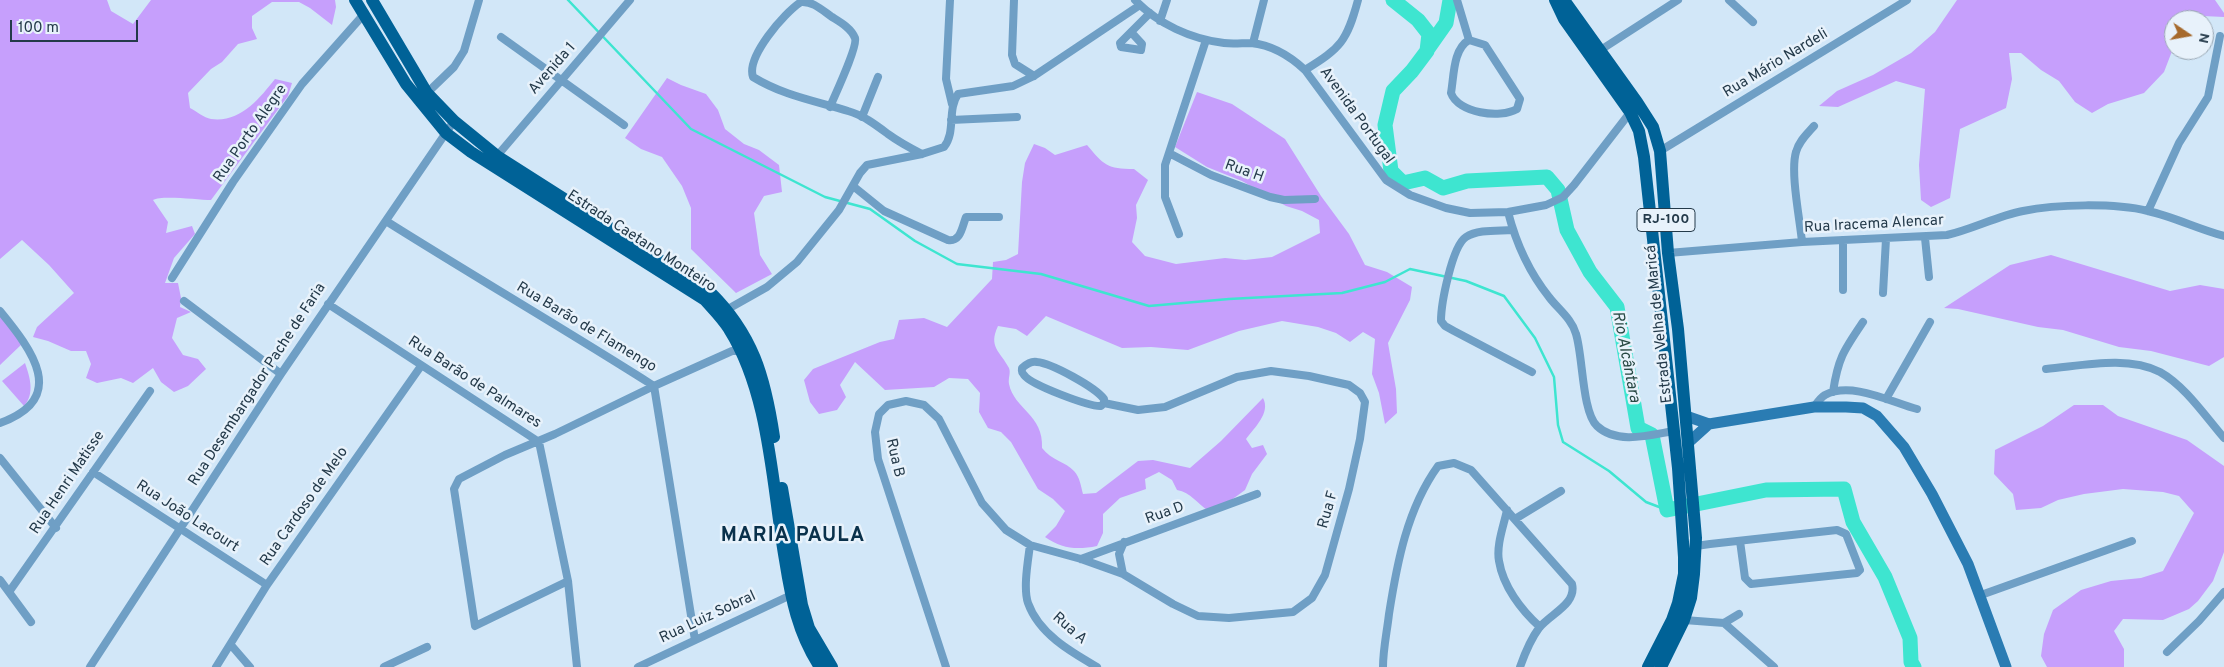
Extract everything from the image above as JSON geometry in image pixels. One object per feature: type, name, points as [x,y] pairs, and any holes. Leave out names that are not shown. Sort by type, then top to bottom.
[{"type":"main road","name":"Estrada Caetano Monteiro","points":[[355,0],[406,84],[446,133],[471,152],[705,300],[747,352],[767,394],[802,606],[809,628],[832,667]]},
{"type":"main road","name":"Estrada Caetano Monteiro","points":[[372,0],[427,93],[454,121],[497,156],[709,291],[728,309],[738,323],[760,404],[796,618],[810,653],[820,667]]},
{"type":"main road","name":"Estrada Velha de Maricá","points":[[1555,0],[1564,19],[1634,107],[1653,127],[1660,151],[1668,253],[1678,328],[1688,443],[1684,468],[1684,574],[1678,603],[1672,620],[1648,667]]},
{"type":"main road","name":"Estrada Velha de Maricá","points":[[1564,0],[1634,107],[1644,157],[1674,431],[1684,468],[1696,542],[1692,590],[1684,620],[1661,667]]},
{"type":"street","points":[[427,93],[454,67],[464,51],[479,0]]},
{"type":"street","name":"Avenida 1","points":[[497,156],[630,0]]},
{"type":"street","points":[[728,309],[767,287],[797,262],[840,210],[860,173],[867,165],[922,154],[944,147],[949,140],[952,104],[946,79],[950,0]]},
{"type":"street","points":[[1014,0],[1012,56],[1015,64],[1034,76]]},
{"type":"street","points":[[1160,21],[1167,0]]},
{"type":"street","points":[[1252,43],[1264,0]]},
{"type":"street","points":[[1305,70],[1330,54],[1343,42],[1358,0]]},
{"type":"street","points":[[1457,0],[1469,40]]},
{"type":"street","points":[[1599,51],[1678,0]]},
{"type":"street","points":[[1729,0],[1753,22]]},
{"type":"street","name":"Rua Mário Nardeli","points":[[1660,151],[1907,0]]},
{"type":"street","points":[[830,107],[854,51],[856,40],[851,32],[837,20],[813,4],[801,2],[785,15],[767,37],[757,56],[752,75],[760,82],[775,88],[830,107],[849,111],[862,117],[922,154]]},
{"type":"street","points":[[952,104],[958,94],[1013,86],[1034,76],[1138,2]]},
{"type":"street","name":"Avenida Portugal","points":[[1138,2],[1160,21],[1182,32],[1206,40],[1226,43],[1252,43],[1272,48],[1294,60],[1305,70],[1386,180],[1410,195],[1446,208],[1470,213],[1508,212],[1546,205],[1563,197],[1634,107]]},
{"type":"street","name":"Rua Porto Alegre","points":[[172,278],[233,182],[302,84],[364,13]]},
{"type":"street","points":[[1131,32],[1150,13]]},
{"type":"street","points":[[2148,211],[2179,143],[2208,97],[2220,36]]},
{"type":"street","points":[[501,37],[624,125]]},
{"type":"street","points":[[1179,234],[1165,198],[1165,165],[1206,40]]},
{"type":"street","points":[[1469,40],[1485,45],[1520,100],[1517,109],[1510,113],[1494,115],[1457,103],[1453,99],[1451,93],[1458,52],[1462,44],[1469,40]]},
{"type":"street","points":[[862,117],[878,77]]},
{"type":"street","points":[[951,120],[1017,117]]},
{"type":"street","name":"Rua Desembargador Pache de Faria","points":[[90,667],[281,374],[454,121]]},
{"type":"street","points":[[1802,242],[1795,170],[1796,153],[1802,139],[1814,126]]},
{"type":"street","name":"Rua H","points":[[1169,153],[1203,171],[1270,197],[1284,200],[1315,199]]},
{"type":"street","points":[[853,186],[884,211],[948,240],[953,241],[958,238],[966,217],[999,217]]},
{"type":"street","name":"Rua Iracema Alencar","points":[[1668,253],[1802,242],[1925,238],[1957,233],[2005,215],[2043,208],[2104,207],[2148,211],[2224,236]]},
{"type":"street","points":[[1508,212],[1519,250],[1532,272],[1576,332],[1581,353],[1589,413],[1595,425],[1608,434],[1637,437],[1674,431]]},
{"type":"street","name":"Rua Barão de Flamengo","points":[[386,221],[494,289],[599,350],[654,386],[695,640]]},
{"type":"street","points":[[1512,230],[1473,234],[1465,237],[1459,244],[1450,269],[1441,321],[1445,326],[1532,372]]},
{"type":"street","points":[[1925,238],[1929,278]]},
{"type":"street","points":[[1883,293],[1886,239]]},
{"type":"street","points":[[1843,240],[1843,290]]},
{"type":"street","points":[[184,301],[281,374]]},
{"type":"street","name":"Rua Barão de Palmares","points":[[328,304],[539,442],[568,582],[578,667]]},
{"type":"street","points":[[0,311],[25,341],[37,363],[41,381],[35,400],[20,415],[0,423]]},
{"type":"street","points":[[1833,392],[1837,365],[1844,350],[1863,322]]},
{"type":"street","points":[[1886,399],[1930,322]]},
{"type":"street","points":[[568,582],[475,626],[454,489],[459,479],[505,455],[539,442],[654,386],[732,351],[747,352]]},
{"type":"street","name":"Rua F","points":[[1030,545],[1082,559],[1122,574],[1173,604],[1198,616],[1229,618],[1293,612],[1312,598],[1325,575],[1349,489],[1360,439],[1365,402],[1360,393],[1349,386],[1310,376],[1272,371],[1237,377],[1165,408],[1138,410],[1104,403],[1102,406],[1095,407],[1042,386],[1025,377],[1022,368],[1028,363],[1046,364],[1096,392],[1104,398],[1104,403]]},
{"type":"street","points":[[2046,368],[2116,363],[2142,365],[2160,372],[2182,390],[2224,438]]},
{"type":"street","name":"Rua Cardoso de Melo","points":[[216,667],[267,585],[421,366]]},
{"type":"street","name":"Rua Henri Matisse","points":[[9,592],[56,528],[150,390]]},
{"type":"street","points":[[1814,407],[1823,396],[1833,392],[1857,392],[1917,409]]},
{"type":"street","name":"Rua B","points":[[946,667],[878,459],[875,432],[879,414],[888,405],[906,401],[924,405],[939,419],[982,503],[1006,530],[1030,545]]},
{"type":"street","points":[[1686,416],[1709,424],[1814,407],[1862,408],[1877,416],[1904,447],[1932,494],[1968,564],[2006,667]]},
{"type":"street","points":[[1688,443],[1709,424]]},
{"type":"street","points":[[0,458],[56,528]]},
{"type":"street","points":[[1383,667],[1392,598],[1404,539],[1426,482],[1438,466],[1454,463],[1470,470],[1572,584],[1574,591],[1571,598],[1540,627],[1529,644],[1520,667]]},
{"type":"street","name":"Rua João Lacourt","points":[[93,472],[267,585]]},
{"type":"street","points":[[1515,519],[1561,491]]},
{"type":"street","name":"Rua D","points":[[1082,559],[1257,494]]},
{"type":"street","points":[[1507,510],[1498,560],[1510,590],[1526,614],[1540,627]]},
{"type":"street","points":[[1696,542],[1740,541],[1837,530],[1843,531],[1846,534],[1860,570],[1857,573],[1751,584],[1745,578],[1740,541]]},
{"type":"street","points":[[1981,596],[2132,541]]},
{"type":"street","points":[[1122,574],[1120,554],[1124,542]]},
{"type":"street","name":"Rua A","points":[[1030,545],[1026,573],[1028,602],[1042,626],[1066,649],[1097,667]]},
{"type":"street","points":[[0,580],[32,622]]},
{"type":"street","points":[[2167,652],[2199,621],[2224,592]]},
{"type":"street","name":"Rua Luiz Sobral","points":[[638,667],[791,595]]},
{"type":"street","points":[[1684,620],[1724,622],[1740,614]]},
{"type":"street","points":[[1724,622],[1774,667]]},
{"type":"street","points":[[231,645],[250,667]]},
{"type":"street","points":[[384,667],[427,647]]},
{"type":"shaded area","points":[[0,0],[107,0],[111,11],[133,24],[151,0],[335,0],[336,7],[332,25],[299,2],[272,2],[252,16],[252,28],[257,39],[238,44],[222,62],[211,69],[188,93],[190,108],[208,118],[221,119],[231,117],[248,108],[275,79],[292,83],[288,96],[211,200],[172,198],[153,200],[168,222],[166,233],[192,226],[195,234],[174,258],[165,283],[178,283],[181,298],[180,307],[191,312],[177,318],[172,338],[183,355],[198,359],[206,369],[188,386],[174,392],[161,382],[153,368],[133,383],[121,378],[97,383],[86,378],[91,364],[86,351],[71,351],[33,337],[37,327],[74,293],[49,265],[22,240],[0,259]]},
{"type":"shaded area","points":[[1957,0],[2215,0],[2224,13],[2224,17],[2214,17],[2214,10],[2164,10],[2164,60],[2169,60],[2164,72],[2144,93],[2108,104],[2092,113],[2075,102],[2059,81],[2041,70],[2021,53],[2009,53],[2012,79],[2006,108],[1960,129],[1950,198],[1931,207],[1921,200],[1919,165],[1925,89],[1896,81],[1838,107],[1819,106],[1837,91],[1873,75],[1911,53],[1935,32]]},
{"type":"shaded area","points":[[667,78],[706,94],[718,110],[725,129],[744,144],[759,150],[779,165],[782,192],[764,196],[754,213],[760,255],[772,274],[736,293],[691,249],[691,208],[682,186],[662,157],[641,149],[625,138]]},
{"type":"shaded area","points":[[1197,92],[1232,104],[1285,139],[1321,196],[1349,234],[1365,265],[1387,272],[1412,287],[1410,300],[1388,343],[1396,389],[1397,413],[1385,424],[1379,393],[1372,374],[1375,339],[1363,332],[1350,342],[1336,333],[1318,327],[1282,321],[1239,331],[1188,350],[1151,347],[1122,348],[1046,316],[1027,336],[1016,329],[998,326],[994,339],[995,344],[1009,368],[1009,384],[1012,393],[1034,420],[1041,437],[1042,448],[1076,473],[1083,494],[1096,493],[1138,461],[1153,460],[1190,468],[1221,441],[1263,398],[1265,409],[1263,415],[1246,439],[1252,448],[1263,445],[1267,454],[1252,474],[1245,490],[1230,501],[1209,511],[1190,496],[1177,490],[1172,480],[1159,472],[1145,479],[1146,489],[1120,498],[1103,514],[1103,533],[1097,546],[1076,548],[1057,544],[1045,537],[1056,526],[1065,511],[1053,499],[1038,489],[1011,442],[1001,432],[988,428],[979,412],[980,393],[968,379],[949,378],[934,387],[885,390],[855,362],[840,385],[846,397],[837,410],[819,414],[810,402],[804,380],[813,369],[880,342],[894,339],[899,320],[924,318],[947,327],[992,279],[993,262],[1006,260],[1018,254],[1022,182],[1025,163],[1034,144],[1045,148],[1055,155],[1087,145],[1102,161],[1112,167],[1134,169],[1148,180],[1136,205],[1137,218],[1132,242],[1145,256],[1176,264],[1225,258],[1245,260],[1272,257],[1320,233],[1319,220],[1302,211],[1286,206],[1242,181],[1207,167],[1175,147]]},
{"type":"shaded area","points":[[2051,255],[2170,291],[2200,285],[2224,289],[2224,357],[2209,366],[2151,351],[2119,347],[2063,330],[2038,327],[1958,309],[1944,308],[2010,265]]},
{"type":"shaded area","points":[[0,316],[22,344],[0,365]]},
{"type":"shaded area","points":[[25,363],[30,380],[30,396],[24,406],[2,381]]},
{"type":"shaded area","points":[[2074,405],[2103,405],[2118,416],[2187,440],[2224,466],[2224,552],[2213,581],[2198,601],[2189,609],[2163,620],[2123,619],[2114,631],[2124,649],[2124,667],[2047,667],[2041,656],[2044,634],[2053,610],[2081,590],[2111,581],[2141,578],[2163,571],[2194,513],[2179,496],[2163,492],[2123,489],[2084,494],[2058,500],[2041,508],[2016,510],[2013,494],[1994,474],[1995,450],[2043,426]]},
{"type":"waterway","points":[[568,0],[691,129],[825,197],[870,209],[915,241],[957,264],[1041,274],[1149,306],[1229,299],[1342,293],[1385,282],[1410,269],[1466,281],[1504,296],[1535,338],[1554,377],[1558,425],[1563,442],[1609,471],[1646,502],[1667,510]]},
{"type":"waterway","name":"Rio Alcântara","points":[[1393,0],[1418,20],[1429,34],[1427,51],[1412,71],[1393,91],[1385,125],[1391,171],[1403,183],[1425,178],[1443,188],[1467,181],[1547,177],[1558,190],[1567,230],[1590,272],[1617,307],[1638,428],[1652,435],[1667,510],[1766,490],[1844,489],[1853,522],[1885,577],[1910,638],[1911,662],[1914,667]]},
{"type":"waterway","points":[[1427,50],[1446,23],[1450,0]]},
{"type":"district","name":"MARIA PAULA","points":[[793,537]]}]
